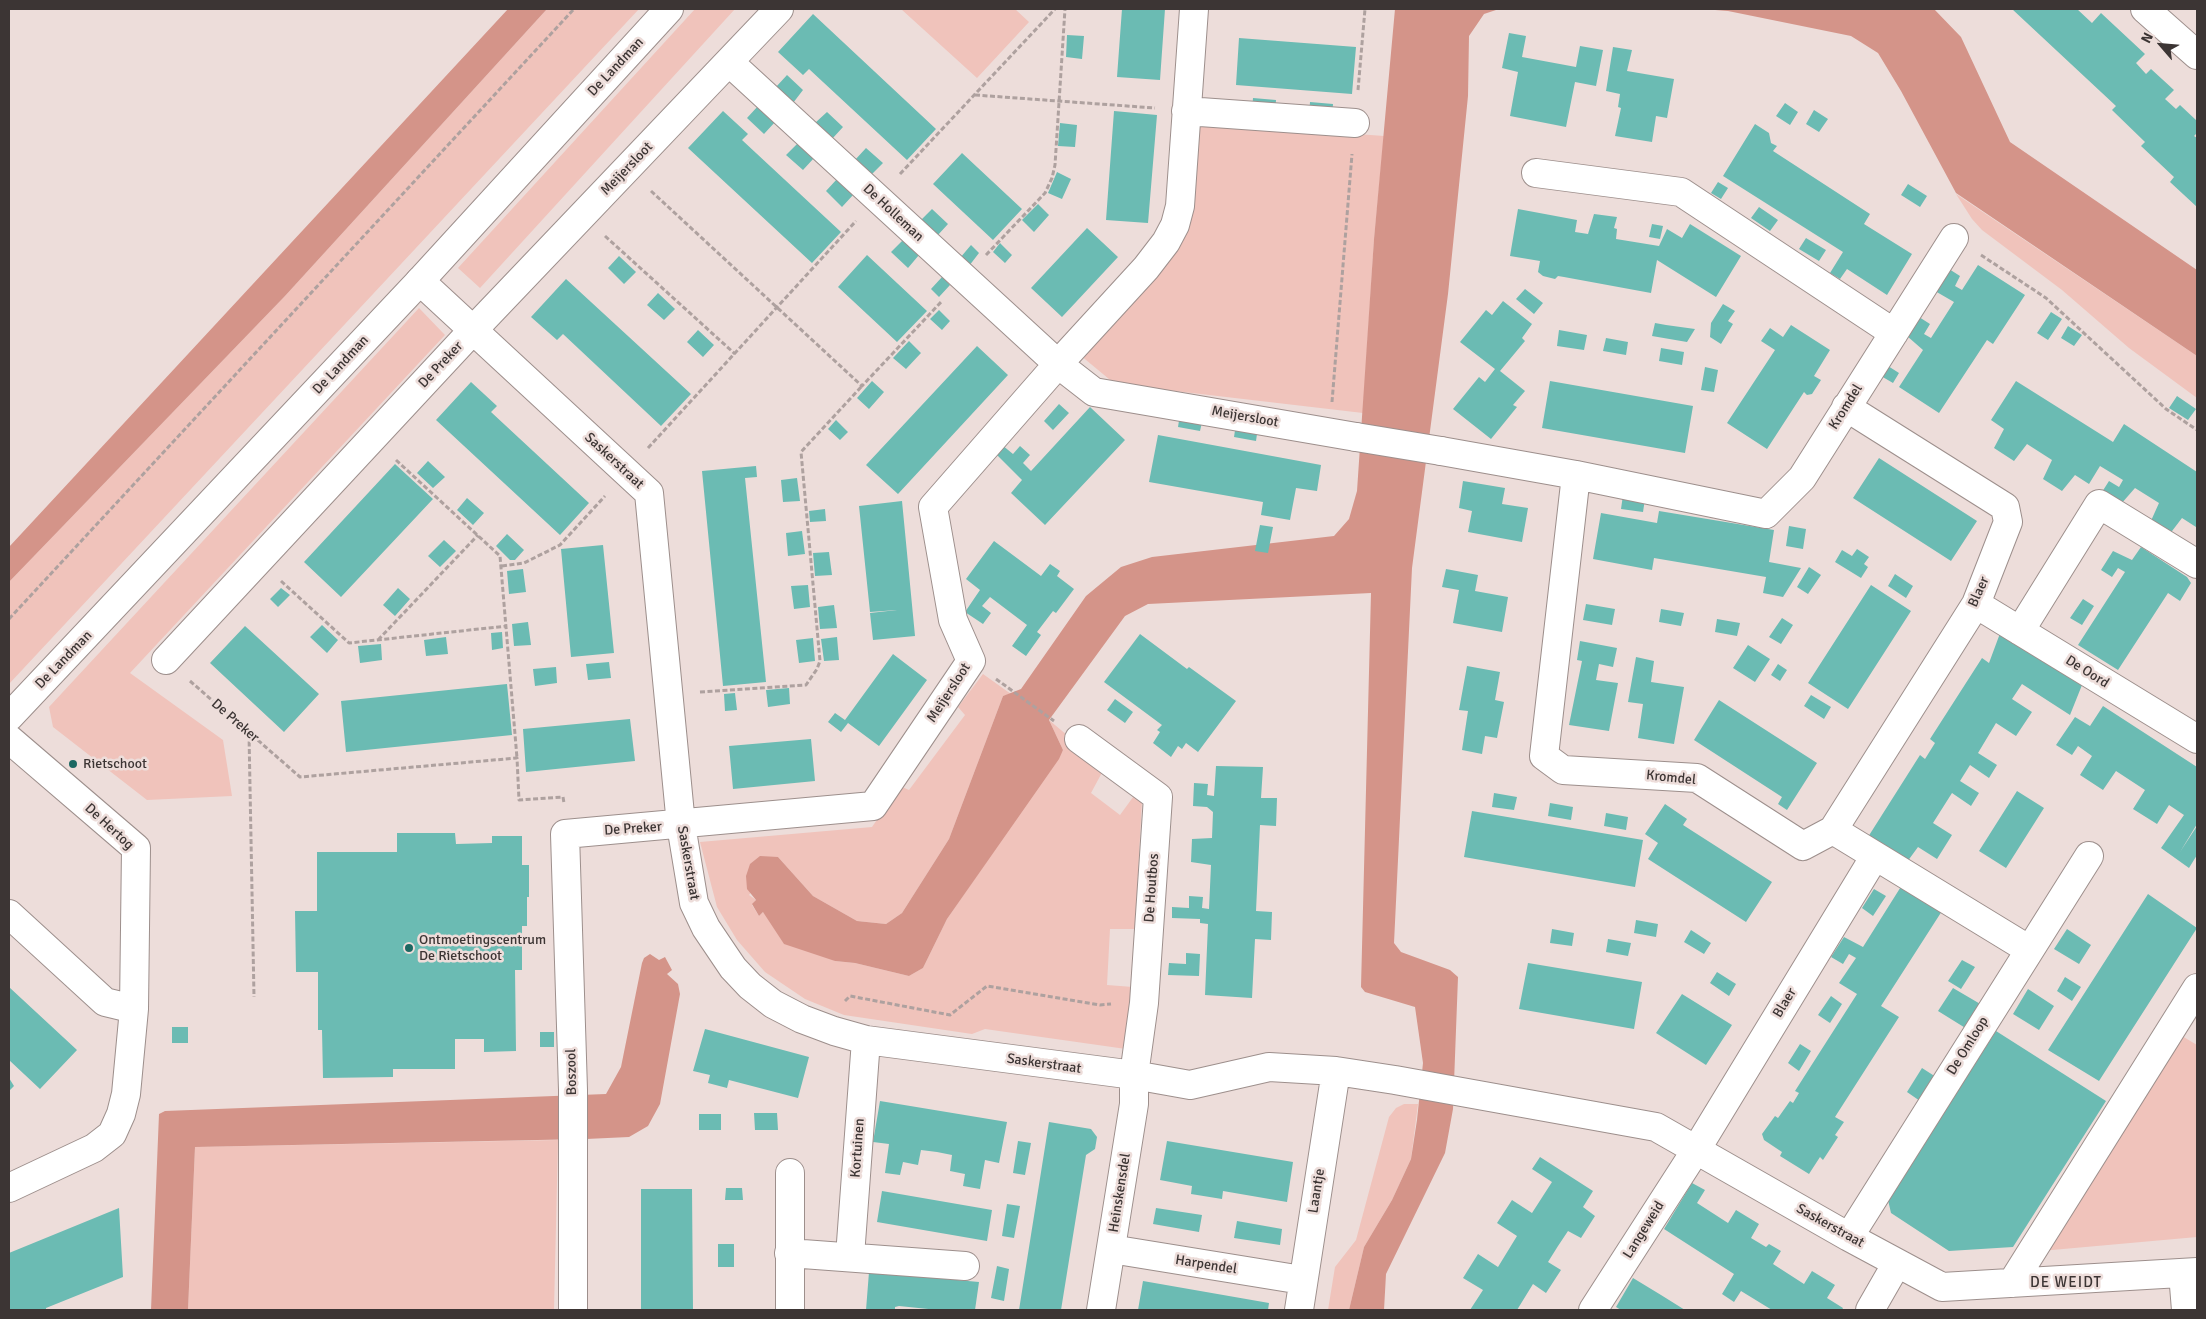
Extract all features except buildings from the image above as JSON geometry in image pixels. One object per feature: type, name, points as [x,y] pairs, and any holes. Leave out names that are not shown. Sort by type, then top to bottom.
[{"type":"street","name":"De Landman","points":[[9,717],[420,281],[669,9]]},
{"type":"street","name":"Meijersloot","points":[[474,330],[779,9]]},
{"type":"street","name":"Meijersloot","points":[[681,825],[873,806],[972,662],[953,620],[933,506],[1058,364],[1146,268],[1166,242],[1175,225],[1180,206],[1194,9]]},
{"type":"street","points":[[2145,9],[2197,55]]},
{"type":"street","name":"De Holleman","points":[[729,62],[1058,364]]},
{"type":"street","points":[[1186,111],[1354,123]]},
{"type":"street","points":[[1536,173],[1681,192],[1894,333]]},
{"type":"street","name":"Kromdel","points":[[1441,451],[1576,475],[1766,514],[1802,478],[1954,238]]},
{"type":"street","name":"Saskerstraat","points":[[420,281],[649,493],[681,825],[694,903],[706,928],[733,968],[750,986],[774,1004],[802,1019],[866,1040],[1134,1075],[1190,1085],[1269,1066],[1336,1071],[1656,1127],[1849,1237],[1942,1287],[2190,1272]]},
{"type":"street","name":"De Preker","points":[[166,660],[474,330]]},
{"type":"street","name":"Meijersloot","points":[[1058,364],[1094,392],[1441,451]]},
{"type":"street","name":"Blaer","points":[[1833,830],[1976,604],[2008,522],[2005,507],[1846,407]]},
{"type":"street","name":"Kromdel","points":[[1576,475],[1544,756],[1563,770],[1697,778],[1803,846],[1833,830]]},
{"type":"street","points":[[2020,631],[2099,504],[2197,564]]},
{"type":"street","name":"De Oord","points":[[1976,604],[2197,740]]},
{"type":"street","name":"De Houtbos","points":[[1070,732],[1158,797],[1144,1004],[1134,1075]]},
{"type":"street","name":"De Hertog","points":[[9,739],[136,848],[134,1009],[126,1094],[121,1114],[112,1134],[94,1148],[9,1188]]},
{"type":"street","name":"De Preker","points":[[565,834],[681,825]]},
{"type":"street","points":[[1833,830],[2028,949]]},
{"type":"street","name":"Boszool","points":[[565,834],[573,1090],[573,1310]]},
{"type":"street","name":"Blaer","points":[[1696,1150],[1875,856]]},
{"type":"street","name":"De Omloop","points":[[1849,1237],[2028,949],[2089,856]]},
{"type":"street","points":[[9,914],[106,1002],[134,1009]]},
{"type":"street","points":[[2012,1283],[2197,988]]},
{"type":"street","name":"Kortuinen","points":[[850,1256],[866,1040]]},
{"type":"street","name":"Laantje","points":[[1298,1310],[1336,1071]]},
{"type":"street","name":"Heinskensdel","points":[[1101,1310],[1134,1104],[1134,1075]]},
{"type":"street","name":"Langeweid","points":[[1593,1310],[1696,1150]]},
{"type":"street","points":[[790,1173],[790,1310]]},
{"type":"street","name":"Harpendel","points":[[1111,1249],[1302,1280]]},
{"type":"street","points":[[789,1253],[966,1266]]},
{"type":"street","points":[[1870,1310],[1897,1263]]},
{"type":"street","points":[[2186,1310],[2190,1272]]},
{"type":"path","points":[[9,619],[574,9]]},
{"type":"path","points":[[502,566],[524,563],[560,545],[877,198],[1055,9]]},
{"type":"path","points":[[669,694],[806,685],[810,681],[820,661],[802,452],[1045,193],[1055,165],[1065,9]]},
{"type":"path","points":[[1329,432],[1365,9]]},
{"type":"path","points":[[975,95],[1186,111]]},
{"type":"path","points":[[627,169],[862,386]]},
{"type":"path","points":[[582,215],[735,354]]},
{"type":"path","points":[[1954,238],[2046,298],[2166,409],[2197,430]]},
{"type":"path","points":[[372,438],[500,556],[507,626],[519,800],[563,796],[565,834]]},
{"type":"path","points":[[378,640],[478,535]]},
{"type":"path","points":[[258,561],[349,643],[507,626]]},
{"type":"path","name":"De Preker","points":[[166,660],[300,777],[517,758]]},
{"type":"path","points":[[1010,689],[1070,732]]},
{"type":"path","points":[[249,733],[254,997]]},
{"type":"path","points":[[834,1031],[841,1006],[850,996],[950,1015],[987,986],[1100,1005],[1144,1004]]},
{"type":"shaded area","points":[[508,9],[547,9],[285,296],[9,582],[9,547]]},
{"type":"shaded area","points":[[547,9],[639,9],[9,684],[9,582],[285,296]]},
{"type":"shaded area","points":[[695,9],[735,9],[480,288],[458,268]]},
{"type":"shaded area","points":[[901,9],[1015,9],[1029,22],[977,78]]},
{"type":"shaded area","points":[[1395,9],[1499,9],[1484,14],[1469,36],[1468,96],[1448,294],[1412,568],[1394,943],[1401,952],[1450,970],[1458,977],[1453,1109],[1445,1153],[1386,1274],[1384,1310],[1349,1310],[1364,1247],[1392,1200],[1411,1159],[1423,1063],[1415,1007],[1365,992],[1361,987],[1371,593],[1148,604],[1125,616],[1049,720],[1063,750],[1059,759],[947,919],[923,968],[909,976],[855,963],[835,961],[784,944],[763,912],[759,916],[752,904],[756,900],[747,889],[746,876],[750,864],[760,856],[778,857],[813,896],[857,921],[886,924],[902,913],[949,839],[1003,696],[1021,689],[1086,596],[1121,567],[1152,557],[1334,536],[1349,519],[1357,491],[1374,239]]},
{"type":"shaded area","points":[[1702,9],[1934,9],[1961,37],[2010,142],[2197,270],[2197,356],[1956,193],[1901,91],[1878,53],[1851,36],[1728,11]]},
{"type":"shaded area","points":[[1195,122],[1384,136],[1374,239],[1363,413],[1115,384],[1080,355],[1178,248],[1191,219]]},
{"type":"shaded area","points":[[1956,194],[2197,356],[2197,398],[2129,348],[2062,290],[1982,230],[1972,219]]},
{"type":"shaded area","points":[[419,308],[445,335],[130,673],[223,740],[232,796],[147,800],[53,727],[49,707]]},
{"type":"shaded area","points":[[983,674],[1011,694],[1003,696],[949,839],[902,913],[886,924],[857,921],[813,896],[778,857],[749,895],[756,900],[752,905],[759,916],[763,912],[835,961],[855,963],[909,976],[923,968],[947,919],[1063,750],[1049,720],[1105,767],[1091,793],[1120,815],[1136,793],[1142,800],[1135,929],[1110,929],[1107,985],[1133,987],[1126,1049],[985,1029],[972,1034],[844,1015],[805,999],[765,972],[737,940],[717,907],[700,842],[872,827],[900,786],[909,790],[965,715],[958,707]]},
{"type":"shaded area","points":[[650,954],[659,960],[665,957],[672,970],[667,974],[678,984],[680,994],[660,1104],[648,1126],[629,1137],[586,1139],[195,1147],[188,1310],[151,1310],[159,1114],[165,1111],[606,1094],[621,1067],[642,963],[644,958]]},
{"type":"shaded area","points":[[2177,1033],[2197,1045],[2197,1237],[2041,1251]]},
{"type":"shaded area","points":[[1404,1104],[1418,1104],[1411,1159],[1392,1200],[1364,1247],[1349,1310],[1328,1310],[1335,1267],[1356,1240],[1389,1117],[1396,1108]]},
{"type":"shaded area","points":[[558,1140],[554,1310],[188,1310],[195,1147]]},
{"type":"place","name":"Rietschoot","points":[[73,764]]},
{"type":"place","name":"Ontmoetingscentrum De Rietschoot","points":[[409,948]]},
{"type":"district","name":"DE WEIDT","points":[[2066,1283]]}]
